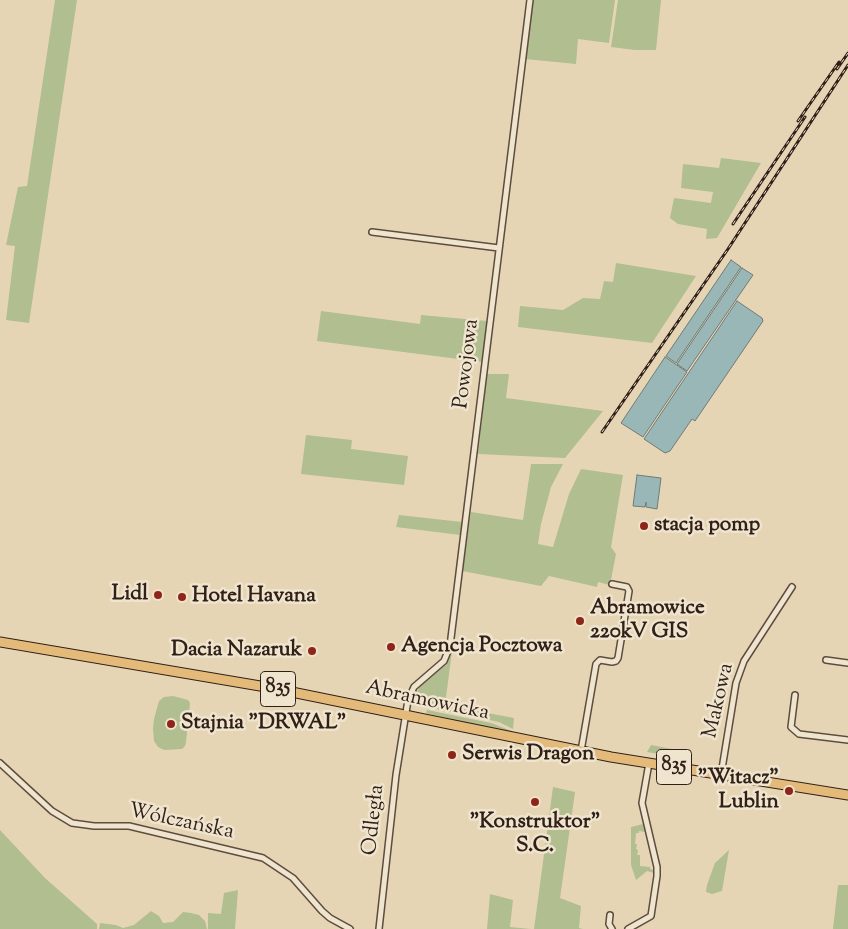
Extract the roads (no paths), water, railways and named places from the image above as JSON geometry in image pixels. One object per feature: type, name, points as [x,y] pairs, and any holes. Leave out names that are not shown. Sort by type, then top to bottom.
[{"type":"main road","name":"Abramowicka","points":[[0,642],[246,683],[581,751],[848,795]]},
{"type":"street","name":"Powojowa","points":[[405,715],[413,688],[442,663],[449,649],[530,0]]},
{"type":"street","points":[[372,232],[499,248]]},
{"type":"street","points":[[581,751],[596,664],[600,660],[612,662],[618,658],[629,591],[627,587],[612,584]]},
{"type":"street","name":"Makowa","points":[[721,775],[736,683],[744,660],[792,587]]},
{"type":"street","points":[[826,660],[848,663]]},
{"type":"street","points":[[795,695],[791,727],[799,734],[848,740]]},
{"type":"street","name":"Odległa","points":[[379,929],[396,775],[405,715]]},
{"type":"street","name":"Wólczańska","points":[[0,763],[52,811],[72,823],[94,826],[129,826],[264,858],[293,878],[330,918],[350,929]]},
{"type":"street","points":[[628,929],[650,916],[657,870],[642,803],[648,763]]},
{"type":"street","points":[[610,915],[609,924],[612,929]]},
{"type":"water","points":[[731,260],[741,267],[676,363],[666,356]]},
{"type":"water","points":[[742,268],[753,275],[687,371],[677,364]]},
{"type":"water","points":[[737,301],[762,318],[763,321],[695,421],[692,419],[670,451],[665,453],[644,439]]},
{"type":"water","points":[[665,357],[687,372],[643,437],[621,423]]},
{"type":"water","points":[[637,475],[661,478],[657,509],[646,507],[646,502],[645,507],[633,506]]},
{"type":"railway","points":[[837,69],[848,53]]},
{"type":"railway","points":[[798,121],[839,62]]},
{"type":"railway","points":[[602,432],[728,249],[848,65]]},
{"type":"railway","points":[[733,224],[805,117]]},
{"type":"place","name":"stacja pomp","points":[[644,526]]},
{"type":"place","name":"Lidl","points":[[158,595]]},
{"type":"place","name":"Hotel Havana","points":[[182,597]]},
{"type":"place","name":"Abramowice 220kV GIS","points":[[580,621]]},
{"type":"place","name":"Agencja Pocztowa","points":[[391,647]]},
{"type":"place","name":"Dacia Nazaruk","points":[[312,651]]},
{"type":"place","name":"Stajnia \"DRWAL\"","points":[[171,724]]},
{"type":"place","name":"Serwis Dragon","points":[[452,755]]},
{"type":"place","name":"\"Witacz\" Lublin","points":[[789,791]]},
{"type":"place","name":"\"Konstruktor\" S.C.","points":[[535,802]]}]
